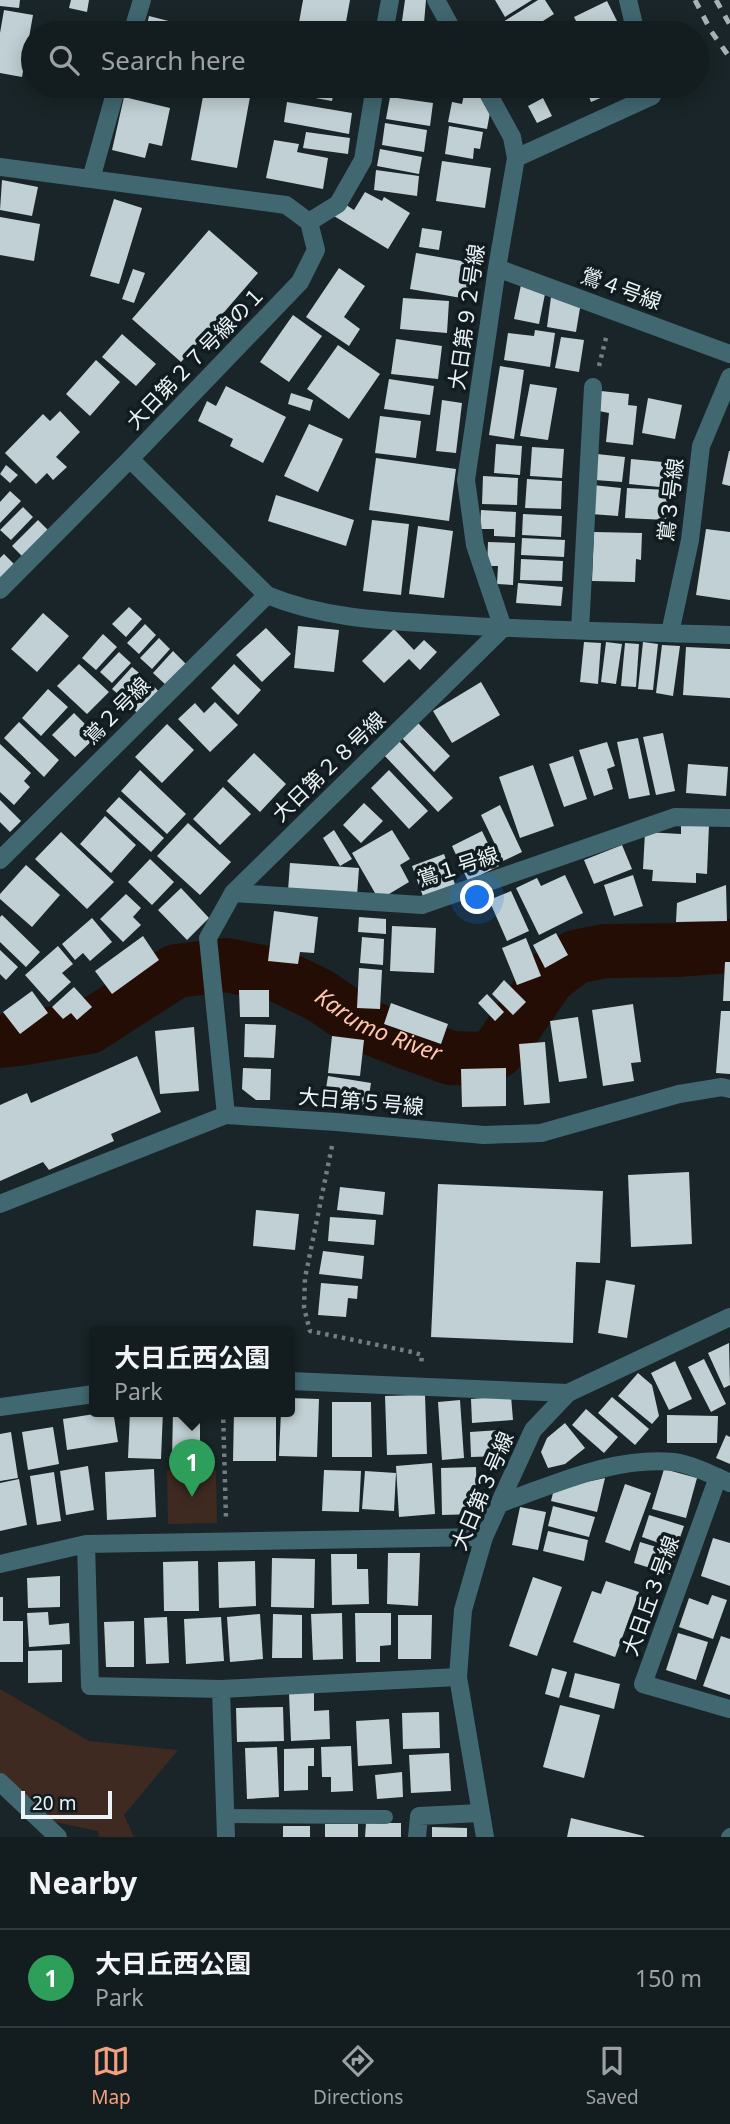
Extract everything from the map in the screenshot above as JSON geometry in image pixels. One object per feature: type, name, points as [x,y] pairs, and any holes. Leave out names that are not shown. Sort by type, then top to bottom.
[{"type":"street","points":[[136,21],[142,0]]},
{"type":"street","points":[[386,21],[390,0]]},
{"type":"street","points":[[436,0],[447,21]]},
{"type":"street","points":[[628,0],[633,21]]},
{"type":"street","points":[[91,179],[114,98]]},
{"type":"street","points":[[0,167],[286,205],[309,222],[338,204],[363,160],[373,98]]},
{"type":"street","points":[[491,98],[512,137],[516,158],[637,98]]},
{"type":"street","name":"大日第９２号線","points":[[503,628],[475,545],[466,480],[516,158]]},
{"type":"street","name":"大日第２７号線の１","points":[[309,222],[316,250],[300,282],[130,459],[267,595],[291,605],[361,619],[503,628],[730,635]]},
{"type":"street","name":"鶯４号線","points":[[497,268],[730,354]]},
{"type":"street","name":"鴬３号線","points":[[670,634],[690,540],[701,446],[730,377]]},
{"type":"street","points":[[580,630],[595,380]]},
{"type":"street","points":[[0,590],[130,459]]},
{"type":"street","name":"鴬２号線","points":[[0,860],[267,595]]},
{"type":"street","name":"大日第２８号線","points":[[226,1115],[208,938],[233,893],[503,628]]},
{"type":"street","name":"鴬１号線","points":[[233,893],[422,905],[675,817],[730,818]]},
{"type":"street","name":"大日第５号線","points":[[0,1204],[226,1115],[484,1135],[541,1133],[679,1094],[722,1087],[730,1089]]},
{"type":"street","name":"大日第３号線","points":[[485,1837],[458,1677],[463,1610],[484,1537],[533,1430],[568,1393],[730,1317]]},
{"type":"street","points":[[295,1381],[568,1393]]},
{"type":"street","points":[[0,1407],[89,1395]]},
{"type":"street","points":[[501,1503],[584,1474],[633,1461],[677,1462],[724,1480]]},
{"type":"street","name":"大日丘３号線","points":[[724,1480],[643,1684],[730,1709]]},
{"type":"street","points":[[0,1564],[86,1544],[484,1537]]},
{"type":"street","points":[[86,1544],[90,1686],[221,1689],[458,1677]]},
{"type":"street","points":[[221,1689],[226,1837]]},
{"type":"street","points":[[0,1782],[58,1837]]},
{"type":"street","points":[[417,1837],[419,1816],[480,1813]]},
{"type":"lane","points":[[225,1816],[386,1816]]},
{"type":"path","points":[[595,380],[607,335]]},
{"type":"path","points":[[336,1122],[305,1278],[304,1308],[310,1331],[412,1352]]},
{"type":"path","points":[[223,1417],[226,1501]]},
{"type":"shaded area","points":[[167,1470],[216,1470],[217,1523],[168,1524]]},
{"type":"shaded area","points":[[0,1689],[89,1741],[178,1750],[124,1815],[134,1837],[99,1837],[98,1831],[40,1819],[0,1781]]},
{"type":"building","points":[[0,0],[20,0],[19,8],[0,6]]},
{"type":"building","points":[[71,0],[89,0],[87,12],[69,8]]},
{"type":"building","points":[[303,0],[350,0],[346,21],[299,21]]},
{"type":"building","points":[[405,0],[426,0],[424,21],[402,21]]},
{"type":"building","points":[[495,0],[532,0],[505,17]]},
{"type":"building","points":[[538,0],[545,0],[554,14],[543,21],[505,21]]},
{"type":"building","points":[[607,1],[617,21],[576,21],[574,17]]},
{"type":"building","points":[[4,10],[33,15],[32,21],[21,21],[21,77],[0,73],[0,33]]},
{"type":"building","points":[[149,16],[169,21],[148,21]]},
{"type":"building","points":[[124,98],[170,108],[162,146],[149,143],[145,158],[112,150]]},
{"type":"building","points":[[203,98],[250,98],[237,168],[191,160]]},
{"type":"building","points":[[390,98],[433,103],[430,126],[386,119]]},
{"type":"building","points":[[463,98],[485,98],[484,105],[491,107],[487,129],[448,122],[452,102],[462,104]]},
{"type":"building","points":[[543,98],[552,116],[537,123],[528,106]]},
{"type":"building","points":[[287,102],[352,113],[349,134],[284,122]]},
{"type":"building","points":[[385,123],[427,130],[424,152],[382,145]]},
{"type":"building","points":[[449,126],[483,132],[480,149],[474,148],[473,159],[445,154]]},
{"type":"building","points":[[306,132],[350,138],[348,154],[303,148]]},
{"type":"building","points":[[274,140],[299,144],[297,152],[328,158],[323,189],[266,178]]},
{"type":"building","points":[[380,149],[422,157],[419,174],[377,166]]},
{"type":"building","points":[[442,161],[491,168],[485,208],[436,201]]},
{"type":"building","points":[[376,170],[419,176],[417,196],[374,190]]},
{"type":"building","points":[[2,180],[38,187],[32,216],[0,210]]},
{"type":"building","points":[[365,192],[382,201],[384,197],[410,213],[388,249],[334,216],[343,203],[354,210]]},
{"type":"building","points":[[114,199],[142,208],[119,284],[90,276]]},
{"type":"building","points":[[0,217],[40,224],[34,261],[0,255]]},
{"type":"building","points":[[422,228],[442,231],[439,250],[419,247]]},
{"type":"building","points":[[209,230],[258,273],[181,362],[132,319]]},
{"type":"building","points":[[416,253],[473,263],[467,299],[410,289]]},
{"type":"building","points":[[339,268],[365,286],[344,317],[360,329],[349,346],[306,317]]},
{"type":"building","points":[[133,269],[145,273],[134,303],[122,299]]},
{"type":"building","points":[[521,285],[546,289],[539,324],[514,319]]},
{"type":"building","points":[[551,297],[581,302],[576,332],[547,327]]},
{"type":"building","points":[[403,298],[449,301],[447,333],[400,329]]},
{"type":"building","points":[[293,315],[322,336],[289,382],[260,362]]},
{"type":"building","points":[[535,330],[555,333],[550,367],[504,360],[508,333],[534,336]]},
{"type":"building","points":[[122,334],[156,364],[136,386],[102,357]]},
{"type":"building","points":[[561,337],[584,340],[579,372],[555,368]]},
{"type":"building","points":[[396,339],[442,346],[438,379],[391,374]]},
{"type":"building","points":[[338,345],[380,374],[349,419],[307,389]]},
{"type":"building","points":[[96,360],[120,382],[90,416],[66,394]]},
{"type":"building","points":[[500,366],[524,370],[514,439],[489,435]]},
{"type":"building","points":[[389,379],[434,386],[430,415],[384,409]]},
{"type":"building","points":[[530,384],[557,388],[548,440],[520,436]]},
{"type":"building","points":[[226,386],[286,417],[263,463],[230,446],[233,439],[198,421],[207,401],[216,406]]},
{"type":"building","points":[[601,391],[629,394],[628,405],[637,406],[633,445],[606,442],[609,413],[599,411]]},
{"type":"building","points":[[291,393],[313,400],[310,411],[288,404]]},
{"type":"building","points":[[648,398],[682,405],[675,439],[642,433]]},
{"type":"building","points":[[442,400],[462,403],[456,453],[436,451]]},
{"type":"building","points":[[60,411],[80,432],[56,457],[67,467],[53,480],[47,473],[36,484],[5,453],[43,414],[50,421]]},
{"type":"building","points":[[380,416],[421,421],[416,458],[375,453]]},
{"type":"building","points":[[309,424],[343,439],[318,492],[284,476]]},
{"type":"building","points":[[496,444],[522,446],[520,475],[494,473]]},
{"type":"building","points":[[532,447],[564,449],[562,478],[530,476]]},
{"type":"building","points":[[730,451],[730,486],[722,484]]},
{"type":"building","points":[[597,454],[625,457],[622,482],[595,480]]},
{"type":"building","points":[[376,458],[456,469],[449,521],[369,510]]},
{"type":"building","points":[[631,459],[673,463],[670,488],[629,484]]},
{"type":"building","points":[[6,465],[18,475],[10,483],[0,474]]},
{"type":"building","points":[[483,476],[518,478],[517,505],[482,504]]},
{"type":"building","points":[[527,479],[562,481],[561,509],[525,508]]},
{"type":"building","points":[[593,485],[621,488],[618,516],[591,514]]},
{"type":"building","points":[[627,488],[668,490],[666,520],[625,518]]},
{"type":"building","points":[[10,491],[21,501],[0,523],[0,502]]},
{"type":"building","points":[[276,495],[354,520],[346,546],[268,521]]},
{"type":"building","points":[[23,507],[33,517],[11,540],[0,530]]},
{"type":"building","points":[[481,510],[516,512],[515,537],[494,536],[494,529],[480,529]]},
{"type":"building","points":[[523,514],[562,516],[561,537],[522,535]]},
{"type":"building","points":[[38,520],[48,530],[22,556],[12,546]]},
{"type":"building","points":[[372,520],[409,524],[401,595],[363,591]]},
{"type":"building","points":[[418,526],[453,531],[444,598],[409,594]]},
{"type":"building","points":[[706,529],[730,532],[730,600],[696,595]]},
{"type":"building","points":[[594,532],[642,533],[641,560],[636,559],[635,582],[592,581]]},
{"type":"building","points":[[522,538],[565,540],[564,557],[521,555]]},
{"type":"building","points":[[488,542],[515,543],[513,585],[497,584],[498,566],[487,566]]},
{"type":"building","points":[[4,554],[14,564],[0,578],[0,558]]},
{"type":"building","points":[[521,559],[563,561],[562,581],[520,580]]},
{"type":"building","points":[[518,583],[563,587],[561,606],[516,603]]},
{"type":"building","points":[[129,607],[142,619],[126,637],[112,624]]},
{"type":"building","points":[[43,613],[69,636],[37,672],[11,649]]},
{"type":"building","points":[[145,624],[156,635],[139,654],[127,643]]},
{"type":"building","points":[[298,626],[339,630],[334,672],[294,668]]},
{"type":"building","points":[[266,628],[291,654],[262,682],[236,655]]},
{"type":"building","points":[[394,629],[414,650],[424,640],[437,652],[420,670],[409,659],[384,683],[362,661]]},
{"type":"building","points":[[103,634],[117,647],[96,670],[82,658]]},
{"type":"building","points":[[159,638],[170,649],[152,669],[140,658]]},
{"type":"building","points":[[584,642],[601,643],[598,684],[580,682]]},
{"type":"building","points":[[606,642],[622,644],[616,684],[601,682]]},
{"type":"building","points":[[643,642],[658,644],[653,690],[638,689]]},
{"type":"building","points":[[625,643],[639,644],[636,687],[621,686]]},
{"type":"building","points":[[662,645],[680,646],[673,696],[656,693]]},
{"type":"building","points":[[686,647],[730,649],[730,698],[683,695]]},
{"type":"building","points":[[173,651],[187,665],[167,686],[153,673]]},
{"type":"building","points":[[119,652],[131,663],[112,683],[100,672]]},
{"type":"building","points":[[79,664],[109,692],[87,714],[57,686]]},
{"type":"building","points":[[234,664],[261,690],[238,715],[211,688]]},
{"type":"building","points":[[132,667],[145,678],[125,700],[112,689]]},
{"type":"building","points":[[149,681],[161,694],[139,715],[127,702]]},
{"type":"building","points":[[481,682],[500,715],[452,743],[433,711]]},
{"type":"building","points":[[48,689],[68,707],[41,736],[22,718]]},
{"type":"building","points":[[215,702],[238,725],[210,752],[178,719],[195,703],[204,713]]},
{"type":"building","points":[[74,713],[97,736],[75,757],[52,735]]},
{"type":"building","points":[[19,722],[59,760],[44,777],[4,738]]},
{"type":"building","points":[[418,723],[450,756],[434,772],[402,738]]},
{"type":"building","points":[[167,724],[194,750],[162,783],[135,757]]},
{"type":"building","points":[[663,733],[675,791],[656,795],[643,737]]},
{"type":"building","points":[[638,738],[650,795],[629,799],[617,742]]},
{"type":"building","points":[[398,740],[453,798],[438,812],[383,754]]},
{"type":"building","points":[[607,742],[615,766],[607,769],[613,789],[594,796],[579,750]]},
{"type":"building","points":[[0,744],[31,773],[24,781],[30,787],[14,805],[0,792]]},
{"type":"building","points":[[254,753],[286,784],[260,812],[227,781]]},
{"type":"building","points":[[573,756],[587,799],[564,807],[549,764]]},
{"type":"building","points":[[688,764],[728,767],[726,796],[686,793]]},
{"type":"building","points":[[533,765],[554,826],[520,838],[499,777]]},
{"type":"building","points":[[140,770],[186,814],[167,834],[121,791]]},
{"type":"building","points":[[389,770],[428,811],[409,829],[371,788]]},
{"type":"building","points":[[223,787],[251,814],[220,845],[193,819]]},
{"type":"building","points":[[119,797],[164,838],[151,852],[106,811]]},
{"type":"building","points":[[0,800],[21,821],[10,832],[0,822]]},
{"type":"building","points":[[364,803],[383,821],[361,843],[343,825]]},
{"type":"building","points":[[500,805],[522,852],[503,861],[481,815]]},
{"type":"building","points":[[105,816],[136,845],[111,873],[80,844]]},
{"type":"building","points":[[681,822],[709,824],[707,874],[696,873],[696,883],[652,881],[653,870],[643,869],[645,832],[681,834]]},
{"type":"building","points":[[188,823],[231,862],[200,895],[157,856]]},
{"type":"building","points":[[334,830],[352,859],[340,866],[323,838]]},
{"type":"building","points":[[392,830],[410,859],[400,865],[409,882],[379,900],[352,853]]},
{"type":"building","points":[[482,831],[499,866],[468,881],[452,846]]},
{"type":"building","points":[[61,832],[114,882],[87,909],[35,859]]},
{"type":"building","points":[[622,845],[632,869],[594,884],[584,860]]},
{"type":"building","points":[[444,854],[456,887],[424,899],[412,866]]},
{"type":"building","points":[[150,859],[174,882],[152,905],[128,882]]},
{"type":"building","points":[[290,863],[359,868],[357,896],[288,891]]},
{"type":"building","points":[[26,865],[60,895],[32,927],[0,899],[0,894]]},
{"type":"building","points":[[565,875],[583,913],[539,935],[516,888],[537,878],[541,886]]},
{"type":"building","points":[[633,875],[643,906],[614,916],[604,885]]},
{"type":"building","points":[[726,885],[727,921],[676,922],[677,903]]},
{"type":"building","points":[[181,888],[209,918],[187,940],[158,910]]},
{"type":"building","points":[[511,891],[529,931],[507,941],[489,900]]},
{"type":"building","points":[[126,894],[141,908],[133,917],[141,925],[123,942],[100,919]]},
{"type":"building","points":[[274,911],[318,917],[314,953],[300,952],[298,964],[268,961]]},
{"type":"building","points":[[2,915],[40,952],[26,967],[0,942]]},
{"type":"building","points":[[359,917],[386,919],[386,934],[358,932]]},
{"type":"building","points":[[92,918],[112,942],[90,961],[83,953],[75,960],[62,944]]},
{"type":"building","points":[[392,926],[436,928],[434,973],[390,971]]},
{"type":"building","points":[[556,933],[568,955],[545,968],[533,945]]},
{"type":"building","points":[[143,936],[159,960],[112,994],[95,971]]},
{"type":"building","points":[[362,937],[384,939],[383,965],[360,963]]},
{"type":"building","points":[[526,938],[541,976],[517,985],[502,948]]},
{"type":"building","points":[[58,946],[73,964],[62,973],[71,982],[49,1002],[25,975]]},
{"type":"building","points":[[0,950],[18,967],[6,980],[0,974]]},
{"type":"building","points":[[725,962],[730,962],[730,1001],[723,1001]]},
{"type":"building","points":[[359,968],[382,970],[380,1009],[357,1008]]},
{"type":"building","points":[[504,980],[526,1002],[513,1015],[492,994]]},
{"type":"building","points":[[74,987],[92,1007],[77,1020],[71,1013],[63,1019],[52,1007]]},
{"type":"building","points":[[239,990],[269,990],[269,1017],[240,1017]]},
{"type":"building","points":[[32,991],[48,1013],[20,1034],[3,1012]]},
{"type":"building","points":[[487,994],[504,1012],[495,1021],[478,1003]]},
{"type":"building","points":[[391,1003],[448,1024],[441,1044],[384,1024]]},
{"type":"building","points":[[633,1004],[641,1062],[631,1063],[634,1081],[603,1086],[592,1010]]},
{"type":"building","points":[[721,1011],[730,1011],[730,1074],[716,1073]]},
{"type":"building","points":[[578,1017],[587,1078],[559,1082],[550,1021]]},
{"type":"building","points":[[245,1024],[276,1025],[274,1058],[244,1057]]},
{"type":"building","points":[[194,1027],[199,1091],[160,1094],[155,1031]]},
{"type":"building","points":[[332,1036],[364,1040],[360,1076],[328,1073]]},
{"type":"building","points":[[545,1042],[550,1103],[524,1105],[519,1044]]},
{"type":"building","points":[[137,1056],[161,1112],[111,1134],[114,1141],[49,1170],[43,1162],[0,1181],[0,1105],[27,1093],[31,1103]]},
{"type":"building","points":[[243,1068],[271,1069],[270,1100],[256,1100],[242,1089]]},
{"type":"building","points":[[506,1068],[506,1106],[462,1107],[461,1069]]},
{"type":"building","points":[[328,1076],[371,1083],[367,1108],[324,1101]]},
{"type":"building","points":[[689,1172],[692,1244],[631,1247],[628,1175]]},
{"type":"building","points":[[438,1184],[603,1191],[600,1263],[576,1262],[573,1343],[431,1337]]},
{"type":"building","points":[[340,1187],[385,1192],[383,1215],[337,1210]]},
{"type":"building","points":[[256,1210],[299,1214],[295,1250],[253,1246]]},
{"type":"building","points":[[330,1217],[376,1220],[374,1245],[328,1241]]},
{"type":"building","points":[[323,1251],[364,1256],[362,1279],[319,1274]]},
{"type":"building","points":[[606,1280],[635,1285],[627,1338],[598,1333]]},
{"type":"building","points":[[321,1283],[358,1286],[357,1299],[348,1298],[346,1317],[318,1315]]},
{"type":"building","points":[[729,1343],[730,1385],[724,1388],[708,1353]]},
{"type":"building","points":[[704,1359],[726,1404],[711,1412],[688,1367]]},
{"type":"building","points":[[675,1361],[692,1399],[669,1410],[651,1373]]},
{"type":"building","points":[[638,1373],[652,1385],[659,1416],[652,1424],[618,1396]]},
{"type":"building","points":[[425,1395],[427,1454],[387,1455],[385,1396]]},
{"type":"building","points":[[511,1396],[513,1420],[472,1423],[471,1399]]},
{"type":"building","points":[[612,1397],[649,1429],[635,1445],[598,1413]]},
{"type":"building","points":[[295,1398],[319,1399],[317,1457],[279,1456],[281,1417],[295,1417]]},
{"type":"building","points":[[460,1400],[464,1458],[442,1460],[438,1402]]},
{"type":"building","points":[[332,1402],[371,1402],[372,1457],[332,1457]]},
{"type":"building","points":[[586,1409],[618,1437],[604,1453],[572,1425]]},
{"type":"building","points":[[89,1415],[89,1417],[114,1417],[118,1442],[67,1450],[63,1419]]},
{"type":"building","points":[[667,1415],[718,1416],[717,1443],[667,1443]]},
{"type":"building","points":[[130,1417],[163,1417],[161,1459],[128,1458]]},
{"type":"building","points":[[173,1417],[200,1417],[200,1459],[172,1458]]},
{"type":"building","points":[[234,1417],[276,1417],[276,1461],[233,1461]]},
{"type":"building","points":[[565,1423],[585,1448],[565,1464],[548,1468],[541,1452],[547,1438]]},
{"type":"building","points":[[53,1427],[59,1464],[28,1470],[22,1432]]},
{"type":"building","points":[[500,1430],[502,1456],[471,1457],[470,1432]]},
{"type":"building","points":[[11,1432],[18,1478],[0,1481],[0,1434]]},
{"type":"building","points":[[726,1435],[730,1437],[730,1464],[716,1458]]},
{"type":"building","points":[[432,1463],[435,1514],[399,1517],[396,1466]]},
{"type":"building","points":[[88,1466],[94,1510],[66,1515],[60,1471]]},
{"type":"building","points":[[476,1467],[477,1514],[442,1515],[441,1468]]},
{"type":"building","points":[[154,1469],[156,1517],[107,1520],[105,1472]]},
{"type":"building","points":[[664,1469],[697,1478],[686,1518],[652,1509]]},
{"type":"building","points":[[324,1470],[361,1471],[359,1512],[322,1511]]},
{"type":"building","points":[[365,1471],[396,1473],[394,1511],[362,1509]]},
{"type":"building","points":[[54,1472],[61,1521],[37,1525],[30,1476]]},
{"type":"building","points":[[605,1478],[597,1512],[551,1501],[554,1489]]},
{"type":"building","points":[[19,1479],[27,1525],[0,1531],[0,1483]]},
{"type":"building","points":[[625,1484],[651,1493],[630,1551],[605,1542]]},
{"type":"building","points":[[553,1506],[595,1517],[589,1537],[548,1526]]},
{"type":"building","points":[[520,1507],[546,1512],[538,1550],[512,1545]]},
{"type":"building","points":[[649,1515],[684,1526],[676,1549],[642,1537]]},
{"type":"building","points":[[548,1531],[588,1540],[584,1561],[543,1551]]},
{"type":"building","points":[[713,1538],[730,1543],[730,1586],[701,1576]]},
{"type":"building","points":[[640,1542],[676,1553],[670,1574],[634,1563]]},
{"type":"building","points":[[388,1553],[420,1553],[418,1606],[387,1604]]},
{"type":"building","points":[[331,1554],[357,1554],[357,1569],[368,1569],[369,1604],[332,1605]]},
{"type":"building","points":[[272,1558],[315,1559],[314,1608],[271,1607]]},
{"type":"building","points":[[198,1561],[199,1611],[164,1611],[163,1562]]},
{"type":"building","points":[[255,1561],[256,1606],[219,1608],[218,1562]]},
{"type":"building","points":[[60,1576],[60,1607],[28,1608],[27,1578]]},
{"type":"building","points":[[533,1577],[562,1587],[537,1656],[509,1646]]},
{"type":"building","points":[[606,1581],[639,1592],[615,1657],[573,1642],[592,1591],[601,1594]]},
{"type":"building","points":[[712,1595],[727,1600],[713,1639],[679,1627],[689,1598],[708,1605]]},
{"type":"building","points":[[0,1597],[3,1597],[3,1621],[23,1621],[23,1662],[0,1662]]},
{"type":"building","points":[[48,1612],[49,1625],[69,1623],[70,1644],[29,1647],[27,1613]]},
{"type":"building","points":[[342,1613],[343,1659],[313,1660],[311,1614]]},
{"type":"building","points":[[355,1613],[391,1613],[391,1645],[380,1646],[380,1662],[356,1662]]},
{"type":"building","points":[[260,1614],[263,1659],[230,1662],[227,1617]]},
{"type":"building","points":[[273,1614],[302,1615],[302,1658],[272,1658]]},
{"type":"building","points":[[398,1615],[432,1615],[431,1659],[398,1659]]},
{"type":"building","points":[[167,1617],[169,1663],[146,1664],[144,1618]]},
{"type":"building","points":[[221,1617],[224,1661],[186,1664],[184,1619]]},
{"type":"building","points":[[134,1621],[134,1667],[106,1667],[104,1622]]},
{"type":"building","points":[[678,1633],[708,1642],[696,1680],[666,1670]]},
{"type":"building","points":[[721,1636],[730,1639],[730,1695],[703,1686]]},
{"type":"building","points":[[62,1650],[62,1682],[28,1683],[28,1651]]},
{"type":"building","points":[[552,1668],[567,1672],[559,1698],[545,1694]]},
{"type":"building","points":[[575,1673],[620,1684],[614,1709],[569,1697]]},
{"type":"building","points":[[314,1692],[314,1711],[329,1710],[330,1739],[291,1741],[289,1693]]},
{"type":"building","points":[[560,1705],[600,1715],[584,1778],[543,1767]]},
{"type":"building","points":[[283,1707],[284,1741],[237,1742],[236,1708]]},
{"type":"building","points":[[439,1712],[440,1748],[403,1749],[402,1713]]},
{"type":"building","points":[[389,1719],[392,1764],[358,1766],[356,1721]]},
{"type":"building","points":[[351,1746],[353,1791],[331,1792],[331,1777],[322,1777],[321,1747]]},
{"type":"building","points":[[277,1747],[279,1797],[247,1799],[245,1748]]},
{"type":"building","points":[[314,1748],[314,1766],[308,1766],[308,1790],[284,1791],[284,1749]]},
{"type":"building","points":[[449,1753],[451,1791],[411,1793],[409,1755]]},
{"type":"building","points":[[402,1772],[403,1797],[377,1799],[375,1775]]},
{"type":"building","points":[[571,1818],[644,1836],[644,1837],[567,1837]]},
{"type":"building","points":[[366,1823],[401,1823],[401,1837],[365,1837]]},
{"type":"building","points":[[325,1824],[358,1824],[358,1837],[325,1837]]},
{"type":"building","points":[[283,1826],[310,1826],[310,1837],[283,1837]]},
{"type":"building","points":[[432,1827],[467,1828],[467,1837],[432,1837]]},
{"type":"waterway","name":"Karumo River","points":[[0,1041],[89,1027],[176,971],[226,965],[278,975],[321,996],[361,1024],[401,1040],[451,1058],[484,1059],[498,1051],[549,977],[575,957],[605,951],[730,946]]},
{"type":"railway","points":[[695,0],[706,21]]},
{"type":"railway","points":[[716,0],[730,25]]},
{"type":"railway","points":[[709,27],[730,58]]},
{"type":"place","name":"大日丘西公園","points":[[192,1497]]}]
